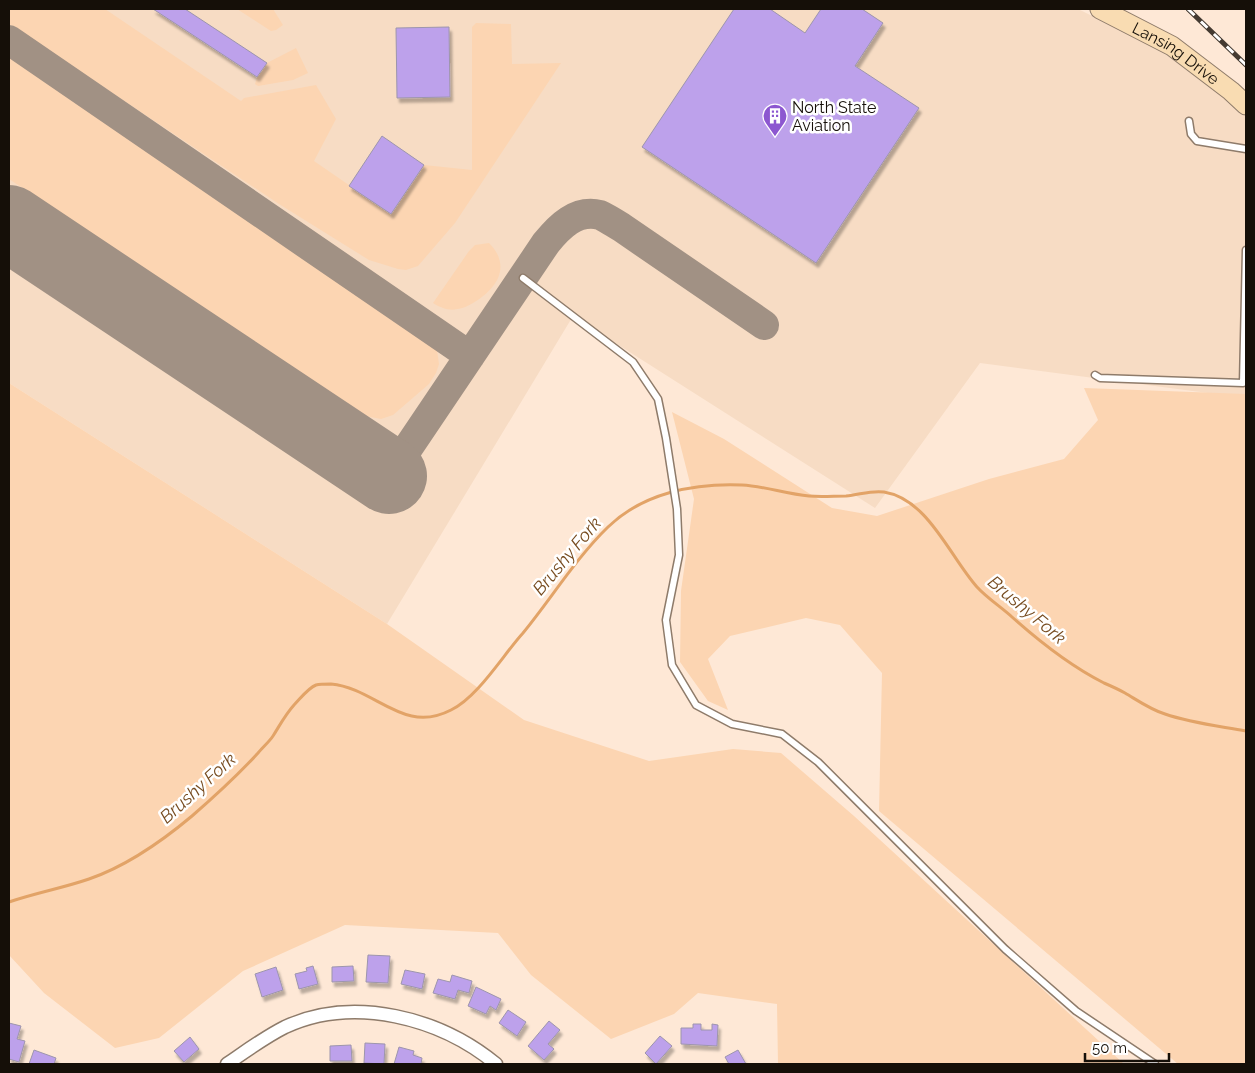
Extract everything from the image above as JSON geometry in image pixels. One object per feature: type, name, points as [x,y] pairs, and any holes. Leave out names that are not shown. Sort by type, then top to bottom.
[{"type":"street","name":"Lansing Drive","points":[[1100,9],[1172,46],[1231,90],[1246,105]]},
{"type":"street","points":[[228,1064],[286,1027],[325,1015],[351,1013],[372,1013],[422,1023],[446,1032],[496,1064]]},
{"type":"lane","points":[[1189,121],[1191,134],[1198,141],[1246,149]]},
{"type":"lane","points":[[1095,375],[1100,378],[1243,382],[1246,250]]},
{"type":"lane","points":[[523,278],[633,362],[658,400],[677,509],[679,554],[666,620],[672,665],[696,705],[732,724],[782,734],[818,762],[1005,949],[1076,1011],[1156,1064]]},
{"type":"shaded area","points":[[9,9],[1078,9],[1157,48],[1246,111],[1246,398],[980,363],[875,508],[573,316],[387,624],[9,383]]},
{"type":"shaded area","points":[[9,9],[105,9],[241,101],[244,98],[316,85],[336,119],[314,161],[391,214],[424,165],[472,170],[472,27],[476,23],[511,24],[512,64],[561,63],[455,223],[418,266],[406,270],[369,260],[279,204],[9,24]]},
{"type":"shaded area","points":[[237,9],[273,9],[283,25],[271,31]]},
{"type":"shaded area","points":[[296,48],[308,73],[293,80],[258,86],[255,84],[257,77],[267,63]]},
{"type":"shaded area","points":[[9,55],[418,330],[437,350],[439,364],[429,384],[393,415],[381,419],[365,416],[9,179]]},
{"type":"shaded area","points":[[489,243],[500,260],[500,268],[499,276],[489,291],[473,303],[459,309],[451,310],[433,303],[469,251],[475,245]]},
{"type":"shaded area","points":[[9,383],[387,624],[524,720],[649,761],[733,749],[781,753],[854,816],[1124,1064],[778,1064],[777,1004],[698,993],[674,1014],[611,1039],[531,975],[498,933],[345,925],[243,971],[159,1038],[115,1048],[44,993],[9,955]]},
{"type":"shaded area","points":[[1084,388],[1246,394],[1246,1064],[1178,1064],[879,811],[882,673],[840,625],[806,618],[730,636],[708,659],[728,710],[708,701],[680,662],[681,591],[694,499],[672,412],[724,439],[832,508],[877,516],[989,479],[1064,459],[1098,420]]},
{"type":"building","points":[[153,9],[185,9],[267,63],[257,77]]},
{"type":"building","name":"North State Aviation","points":[[734,9],[770,9],[805,33],[821,9],[862,9],[883,23],[855,66],[919,108],[816,263],[642,147]]},
{"type":"building","points":[[449,27],[450,97],[397,98],[396,28]]},
{"type":"building","points":[[382,136],[424,165],[391,214],[349,186]]},
{"type":"building","points":[[368,955],[390,956],[388,983],[366,982]]},
{"type":"building","points":[[313,966],[318,984],[299,989],[295,974],[307,971],[306,968]]},
{"type":"building","points":[[353,966],[354,981],[332,982],[332,967]]},
{"type":"building","points":[[276,967],[283,990],[262,997],[255,974]]},
{"type":"building","points":[[405,970],[425,974],[422,989],[401,984]]},
{"type":"building","points":[[452,975],[472,981],[469,993],[458,990],[455,999],[433,993],[438,979],[450,982]]},
{"type":"building","points":[[476,987],[501,999],[496,1010],[490,1006],[486,1014],[468,1006]]},
{"type":"building","points":[[508,1010],[526,1022],[517,1036],[499,1023]]},
{"type":"building","points":[[549,1021],[560,1030],[548,1044],[554,1049],[544,1060],[528,1046]]},
{"type":"building","points":[[9,1023],[21,1026],[17,1039],[25,1041],[19,1062],[9,1059]]},
{"type":"building","points":[[693,1024],[701,1024],[701,1030],[712,1030],[712,1024],[718,1025],[717,1046],[681,1044],[681,1028],[693,1028]]},
{"type":"building","points":[[660,1036],[672,1046],[656,1064],[645,1053]]},
{"type":"building","points":[[190,1037],[199,1049],[184,1062],[174,1051]]},
{"type":"building","points":[[365,1043],[385,1044],[384,1064],[364,1063]]},
{"type":"building","points":[[351,1045],[352,1061],[330,1061],[330,1046]]},
{"type":"building","points":[[399,1047],[414,1051],[413,1055],[422,1058],[421,1064],[394,1064]]},
{"type":"building","points":[[34,1050],[56,1058],[54,1064],[29,1064]]},
{"type":"building","points":[[738,1050],[746,1064],[729,1064],[725,1057]]},
{"type":"waterway","name":"Brushy Fork","points":[[9,902],[103,874],[156,844],[192,816],[242,770],[271,738],[294,705],[313,686],[331,684],[347,687],[404,714],[418,717],[434,716],[461,704],[490,675],[574,565],[608,527],[622,515],[653,498],[688,488],[742,485],[814,496],[846,496],[884,492],[900,497],[926,517],[967,575],[981,591],[1067,661],[1091,676],[1160,712],[1195,722],[1246,731]]},
{"type":"taxiway","points":[[9,40],[470,356]]},
{"type":"taxiway","points":[[389,476],[546,243],[562,226],[576,217],[591,214],[600,215],[608,219],[764,325]]},
{"type":"runway","points":[[9,223],[389,476]]},
{"type":"railway","points":[[1188,9],[1246,65]]},
{"type":"place","name":"North State Aviation","points":[[775,137]]}]
